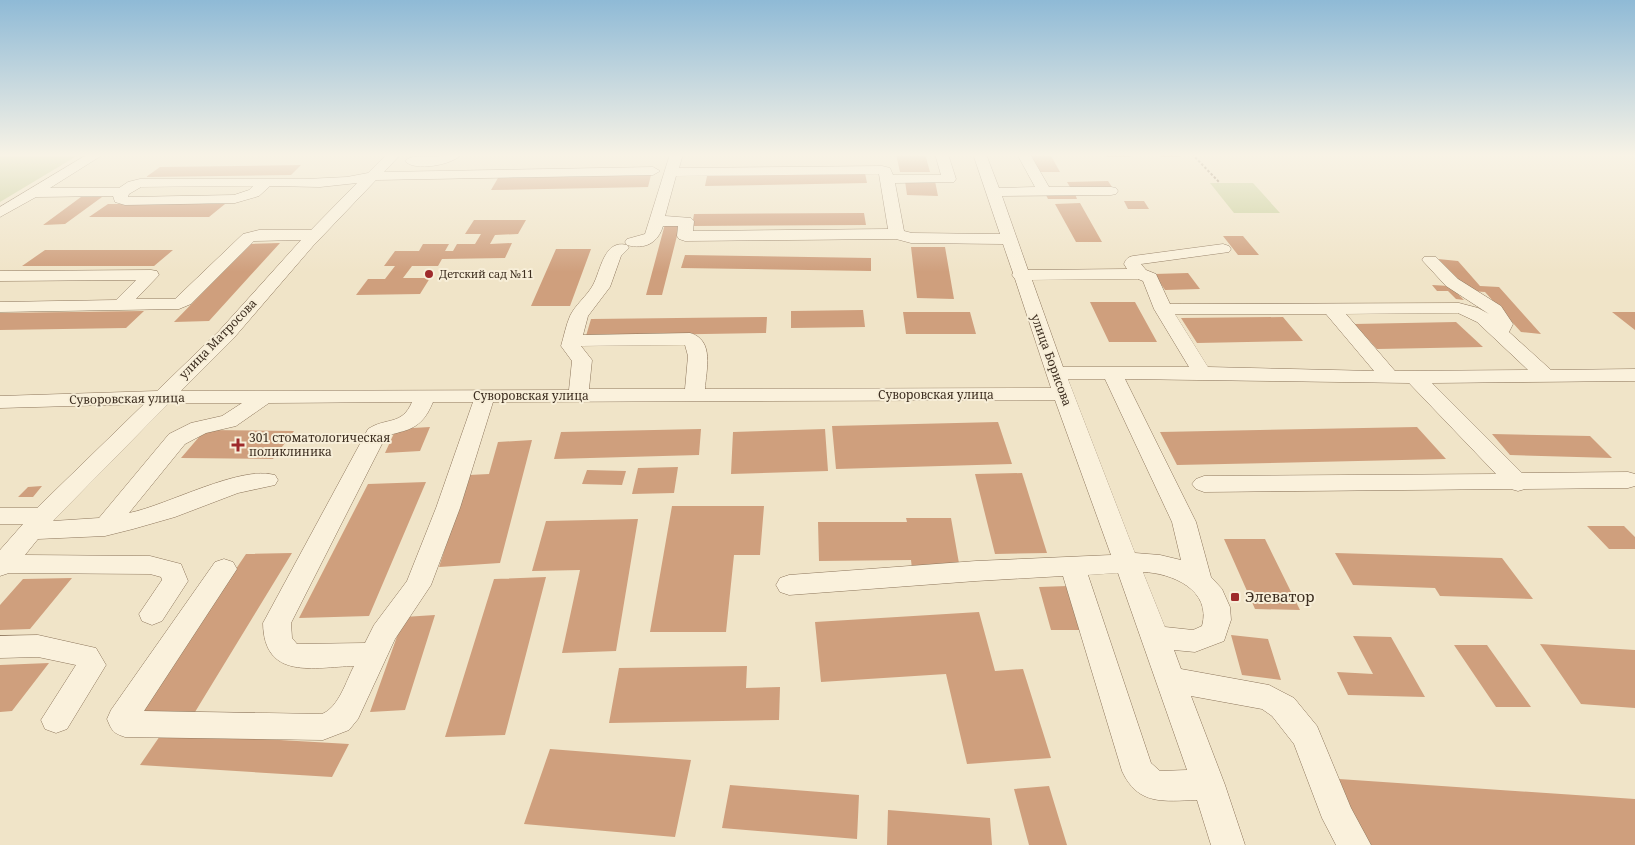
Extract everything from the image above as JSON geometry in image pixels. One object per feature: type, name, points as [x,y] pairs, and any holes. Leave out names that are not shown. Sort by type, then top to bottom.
[{"type":"street","points":[[0,213],[30,193]]},
{"type":"street","points":[[122,193],[120,199],[125,201],[235,199],[253,193]]},
{"type":"street","name":"улица Матросова","points":[[1,565],[37,523],[226,335],[315,235],[356,193]]},
{"type":"street","points":[[578,397],[582,360],[570,346],[579,316],[601,287],[614,254],[627,245],[652,236],[665,193]]},
{"type":"street","points":[[889,193],[896,234]]},
{"type":"street","name":"улица Борисова","points":[[994,193],[1020,275],[1126,564],[1157,638],[1228,845]]},
{"type":"street","points":[[657,221],[686,221],[686,236],[896,234],[911,238],[1009,239]]},
{"type":"street","points":[[0,308],[179,304],[249,237],[259,235],[315,235]]},
{"type":"street","points":[[1140,274],[1132,264],[1133,261],[1222,249]]},
{"type":"street","points":[[1430,260],[1455,284],[1494,308],[1500,314],[1504,324],[1499,333]]},
{"type":"street","points":[[1020,275],[1140,274],[1150,278],[1163,309],[1202,373]]},
{"type":"street","points":[[0,276],[151,275],[121,306]]},
{"type":"street","points":[[1332,308],[1390,377]]},
{"type":"street","points":[[1163,309],[1459,308],[1478,315],[1545,375]]},
{"type":"street","points":[[572,341],[690,339],[696,344],[698,356],[694,396]]},
{"type":"street","points":[[1056,373],[1202,373],[1390,377],[1635,375]]},
{"type":"street","points":[[1113,374],[1184,522],[1199,580]]},
{"type":"street","points":[[1414,376],[1518,483]]},
{"type":"street","name":"Суворовская улица","points":[[0,402],[162,397],[1063,394]]},
{"type":"street","points":[[374,654],[292,656],[282,649],[277,638],[277,623],[376,434],[387,427],[409,423],[414,419],[426,396]]},
{"type":"street","points":[[224,569],[122,719],[125,724],[323,727],[338,721],[347,710],[384,633],[418,585],[448,508],[485,396]]},
{"type":"street","points":[[105,527],[177,439],[199,428],[229,420],[264,397]]},
{"type":"street","points":[[0,516],[37,523],[105,527],[169,510],[247,481],[267,480]]},
{"type":"street","points":[[1204,484],[1518,483],[1628,480]]},
{"type":"street","points":[[789,584],[1072,565],[1159,564],[1180,570],[1199,580],[1208,590],[1218,607],[1219,622],[1214,632],[1195,641],[1157,638]]},
{"type":"street","points":[[1,565],[150,565],[172,571],[175,581],[152,614]]},
{"type":"street","points":[[1072,565],[1138,771],[1144,779],[1156,786],[1209,785]]},
{"type":"street","points":[[0,647],[38,646],[86,656],[90,659],[92,665],[56,720]]},
{"type":"street","points":[[1172,680],[1269,698],[1283,707],[1306,736],[1339,818],[1354,845]]},
{"type":"green space","points":[[0,193],[14,193],[0,202]]},
{"type":"green space","points":[[1218,193],[1262,193],[1280,213],[1234,213]]},
{"type":"building","points":[[907,193],[937,193],[938,196],[907,195]]},
{"type":"building","points":[[1075,194],[1077,199],[1048,199],[1046,195]]},
{"type":"building","points":[[81,197],[102,197],[65,224],[43,225]]},
{"type":"building","points":[[1124,201],[1144,201],[1149,209],[1128,209]]},
{"type":"building","points":[[1080,203],[1102,242],[1076,242],[1055,204]]},
{"type":"building","points":[[108,204],[225,204],[209,217],[89,217]]},
{"type":"building","points":[[864,213],[866,225],[692,226],[694,214]]},
{"type":"building","points":[[474,220],[526,220],[518,234],[495,235],[490,244],[512,243],[505,258],[442,259],[438,266],[412,266],[403,278],[430,278],[420,294],[356,295],[368,279],[385,279],[395,266],[384,266],[395,251],[419,251],[423,244],[449,244],[445,251],[453,251],[457,244],[475,244],[481,234],[465,234]]},
{"type":"building","points":[[665,224],[680,224],[662,295],[646,295]]},
{"type":"building","points":[[1223,236],[1243,236],[1259,255],[1238,255]]},
{"type":"building","points":[[280,243],[209,321],[174,322],[250,244]]},
{"type":"building","points":[[911,247],[945,247],[954,299],[917,298]]},
{"type":"building","points":[[556,249],[591,249],[570,306],[531,306]]},
{"type":"building","points":[[45,250],[173,250],[154,266],[22,266]]},
{"type":"building","points":[[685,255],[871,258],[871,271],[681,268]]},
{"type":"building","points":[[1438,259],[1458,261],[1480,286],[1499,287],[1541,334],[1521,332],[1485,292],[1470,291],[1460,286]]},
{"type":"building","points":[[1188,273],[1200,289],[1165,290],[1154,274]]},
{"type":"building","points":[[1432,285],[1450,286],[1464,300],[1456,299],[1448,291],[1437,291]]},
{"type":"building","points":[[1090,302],[1135,302],[1157,342],[1109,342]]},
{"type":"building","points":[[863,310],[865,327],[791,328],[791,311]]},
{"type":"building","points":[[144,311],[126,328],[0,330],[0,313]]},
{"type":"building","points":[[903,312],[970,312],[976,334],[906,334]]},
{"type":"building","points":[[1612,312],[1635,312],[1635,330]]},
{"type":"building","points":[[767,317],[766,333],[586,336],[591,319]]},
{"type":"building","points":[[1283,317],[1303,341],[1197,343],[1181,318]]},
{"type":"building","points":[[1456,322],[1483,347],[1377,349],[1354,324]]},
{"type":"building","points":[[998,422],[1012,464],[836,469],[832,426]]},
{"type":"building","points":[[430,427],[420,451],[385,453],[396,429]]},
{"type":"building","points":[[1417,427],[1446,459],[1177,465],[1160,432]]},
{"type":"building","points":[[701,429],[699,455],[554,459],[561,432]]},
{"type":"building","points":[[825,429],[828,471],[731,474],[733,432]]},
{"type":"building","name":"301 стоматологическая поликлиника","points":[[205,430],[294,431],[273,459],[181,458]]},
{"type":"building","points":[[1492,434],[1590,436],[1612,458],[1510,455]]},
{"type":"building","points":[[532,440],[500,563],[439,567],[469,475],[489,474],[498,442]]},
{"type":"building","points":[[678,467],[674,493],[632,494],[638,468]]},
{"type":"building","points":[[587,470],[626,471],[622,485],[582,484]]},
{"type":"building","points":[[1022,473],[1047,553],[995,554],[975,474]]},
{"type":"building","points":[[426,482],[369,616],[299,618],[368,484]]},
{"type":"building","points":[[42,486],[33,497],[18,497],[28,487]]},
{"type":"building","points":[[672,506],[764,506],[760,555],[734,555],[726,632],[650,632]]},
{"type":"building","points":[[906,518],[951,518],[960,569],[912,569],[911,560],[819,561],[818,522],[907,522]]},
{"type":"building","points":[[638,519],[616,651],[562,653],[580,570],[532,571],[546,521]]},
{"type":"building","points":[[1587,526],[1624,526],[1635,537],[1635,549],[1609,549]]},
{"type":"building","points":[[1224,539],[1265,539],[1300,610],[1255,609]]},
{"type":"building","points":[[292,553],[195,712],[139,713],[246,554]]},
{"type":"building","points":[[1335,553],[1502,558],[1533,599],[1440,596],[1435,588],[1353,585]]},
{"type":"building","points":[[546,577],[505,735],[445,737],[494,579]]},
{"type":"building","points":[[72,578],[30,629],[0,630],[0,605],[23,579]]},
{"type":"building","points":[[1068,586],[1081,630],[1051,630],[1039,587]]},
{"type":"building","points":[[979,612],[995,671],[1023,669],[1051,758],[967,764],[946,674],[821,682],[815,622]]},
{"type":"building","points":[[435,615],[405,710],[370,712],[404,617]]},
{"type":"building","points":[[1231,635],[1268,639],[1281,680],[1242,675]]},
{"type":"building","points":[[1353,636],[1391,637],[1425,697],[1348,695],[1337,672],[1373,674]]},
{"type":"building","points":[[1540,644],[1635,650],[1635,708],[1581,704]]},
{"type":"building","points":[[1454,645],[1487,645],[1531,707],[1496,707]]},
{"type":"building","points":[[49,663],[12,711],[0,712],[0,665]]},
{"type":"building","points":[[747,666],[746,688],[780,687],[779,720],[609,723],[619,668]]},
{"type":"building","points":[[162,733],[349,744],[332,777],[140,765]]},
{"type":"building","points":[[550,749],[691,760],[675,837],[524,824]]},
{"type":"building","points":[[1339,779],[1635,799],[1635,845],[1366,845]]},
{"type":"building","points":[[730,785],[859,795],[857,839],[722,828]]},
{"type":"building","points":[[1049,786],[1067,845],[1029,845],[1014,789]]},
{"type":"building","points":[[888,810],[990,818],[992,845],[887,845]]},
{"type":"place","name":"Детский сад №11","points":[[429,274]]},
{"type":"place","name":"301 стоматологическая поликлиника","points":[[238,445]]},
{"type":"place","name":"Элеватор","points":[[1235,597]]}]
